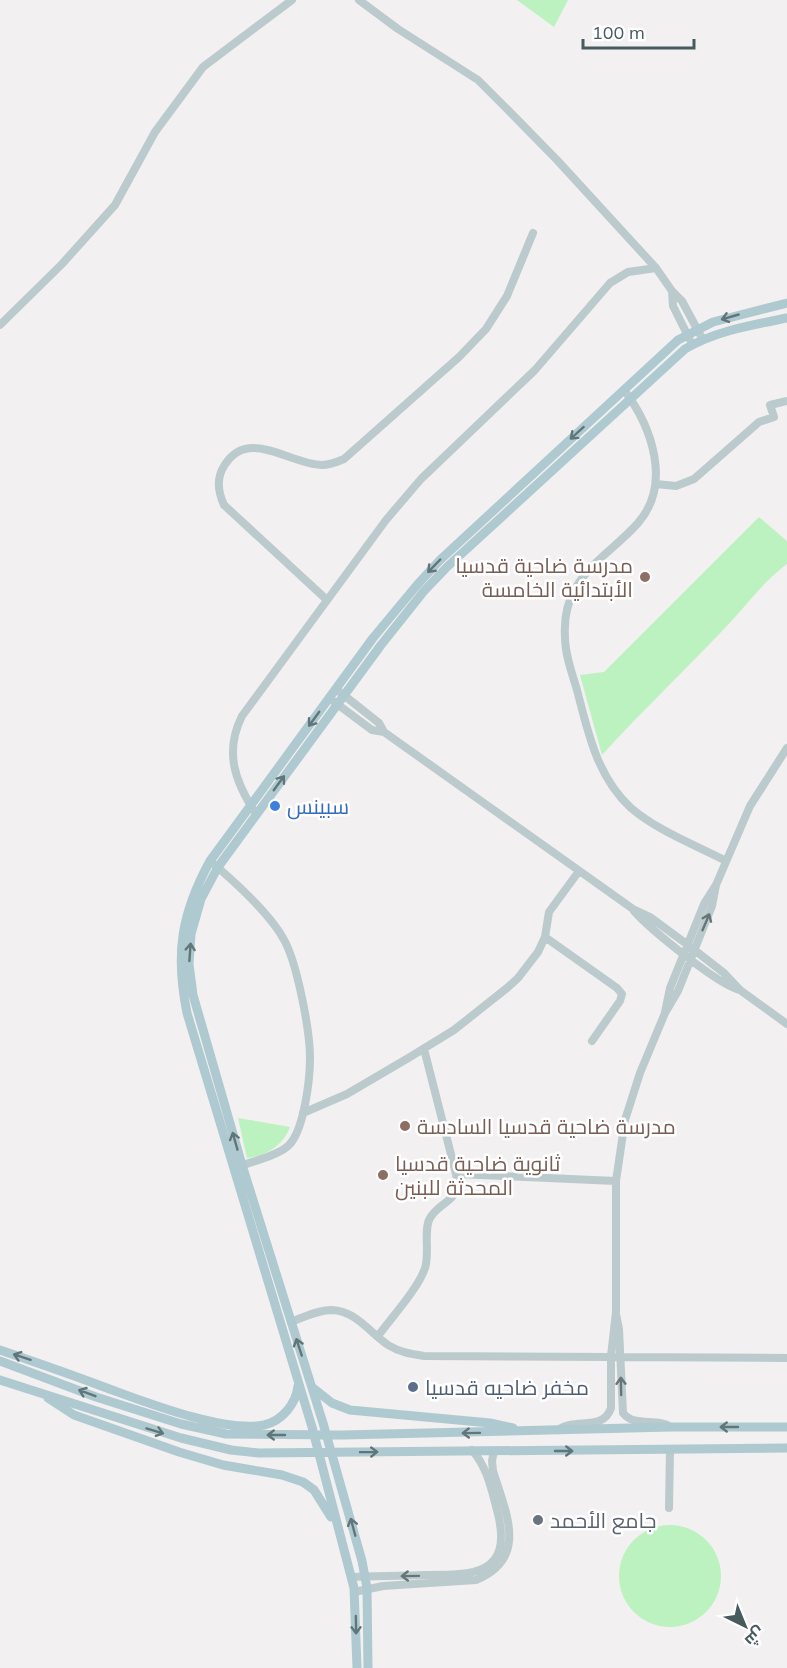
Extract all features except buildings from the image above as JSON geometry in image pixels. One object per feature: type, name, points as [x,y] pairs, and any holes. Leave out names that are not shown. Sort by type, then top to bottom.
[{"type":"main road","points":[[357,1668],[354,1592],[351,1577],[312,1427],[198,1033],[182,988],[180,949],[189,905],[251,806],[333,701],[344,696],[388,636],[432,583],[627,394],[670,346],[697,329],[731,316],[787,303]]},
{"type":"main road","points":[[214,864],[256,814],[333,701],[336,689],[394,611],[432,568],[477,524],[627,394],[693,344],[745,327],[787,318]]},
{"type":"main road","points":[[237,1167],[291,1322],[323,1423],[365,1576],[368,1668]]},
{"type":"main road","points":[[0,1350],[144,1401],[185,1414],[229,1424],[263,1425],[281,1416],[294,1402],[298,1384]]},
{"type":"main road","points":[[0,1361],[96,1397],[181,1424],[226,1434],[343,1435],[671,1427],[787,1427]]},
{"type":"main road","points":[[0,1380],[138,1425],[231,1450],[259,1454],[787,1448]]},
{"type":"main road","points":[[311,1385],[324,1398],[350,1410],[490,1423],[521,1431]]},
{"type":"main road","points":[[40,1393],[74,1415],[179,1452],[223,1465],[282,1475],[303,1482],[314,1490],[336,1524]]},
{"type":"street","points":[[0,326],[62,264],[115,206],[155,132],[203,67],[292,0]]},
{"type":"street","points":[[359,0],[398,29],[478,80],[544,146],[656,268],[682,301],[703,340]]},
{"type":"street","points":[[327,600],[224,505],[218,488],[221,470],[233,455],[250,448],[269,450],[322,465],[344,459],[482,334],[507,296],[533,233]]},
{"type":"street","points":[[256,814],[238,779],[234,765],[232,747],[234,732],[242,716],[411,489],[524,382],[610,283],[628,272],[656,268]]},
{"type":"street","points":[[672,291],[673,306],[693,344]]},
{"type":"street","points":[[627,394],[647,431],[653,448],[656,484],[650,505],[639,523],[585,574],[575,590],[568,605],[565,622],[564,639],[567,657],[596,756],[616,792],[647,820],[726,861]]},
{"type":"street","points":[[656,484],[676,486],[694,479],[759,422],[774,417],[770,405],[787,401]]},
{"type":"street","points":[[336,689],[380,723],[384,732]]},
{"type":"street","points":[[333,701],[372,730],[384,732],[633,909],[650,917],[729,977],[740,990],[787,1024]]},
{"type":"street","points":[[558,1430],[570,1424],[603,1420],[609,1414],[611,1408],[610,1356],[616,1312],[616,1181],[619,1151],[631,1097],[665,1013],[668,994],[691,947],[704,904],[716,885],[750,806],[787,748]]},
{"type":"street","points":[[214,864],[272,921],[283,936],[291,955],[310,1056],[303,1113],[296,1135],[287,1147],[237,1167]]},
{"type":"street","points":[[303,1113],[347,1094],[424,1049],[454,1030],[507,988],[528,966],[542,945],[549,912],[579,871]]},
{"type":"street","points":[[633,909],[646,923],[687,956],[724,984],[740,990]]},
{"type":"street","points":[[544,938],[617,988],[622,994],[620,1001],[592,1041]]},
{"type":"street","points":[[378,1336],[423,1275],[428,1252],[429,1220],[455,1194],[458,1182],[424,1049]]},
{"type":"street","points":[[456,1174],[616,1181]]},
{"type":"street","points":[[291,1322],[320,1312],[341,1311],[351,1315],[399,1350],[424,1356],[787,1358]]},
{"type":"street","points":[[616,1312],[621,1356],[623,1413],[632,1420],[657,1421],[671,1427]]},
{"type":"street","points":[[611,1408],[618,1411],[621,1407]]},
{"type":"street","points":[[354,1592],[367,1588],[463,1575],[483,1569],[492,1562],[501,1544],[501,1527],[486,1473],[472,1450]]},
{"type":"street","points":[[669,1508],[670,1450]]},
{"type":"street","points":[[351,1577],[476,1581],[488,1576],[498,1568],[505,1557],[510,1535],[493,1471],[494,1451]]},
{"type":"green space","points":[[517,0],[568,0],[554,27]]},
{"type":"green space","points":[[759,517],[787,541],[787,564],[762,587],[602,755],[580,675],[604,672]]},
{"type":"green space","points":[[238,1118],[290,1127],[283,1140],[273,1149],[247,1158]]},
{"type":"green space","points":[[670,1525],[689,1529],[706,1540],[717,1557],[721,1576],[717,1595],[706,1612],[689,1623],[670,1627],[651,1623],[634,1612],[623,1595],[619,1576],[623,1557],[634,1540],[651,1529]]},
{"type":"place","name":"مدرسة ضاحية قدسيا الأبتدائية الخامسة","points":[[645,577]]},
{"type":"place","name":"سبينس","points":[[275,806]]},
{"type":"place","name":"مدرسة ضاحية قدسيا السادسة","points":[[405,1126]]},
{"type":"place","name":"ثانوية ضاحية قدسيا المحدثة للبنين","points":[[383,1175]]},
{"type":"place","name":"مخفر ضاحيه قدسيا","points":[[413,1387]]},
{"type":"place","name":"جامع الأحمد","points":[[538,1520]]}]
